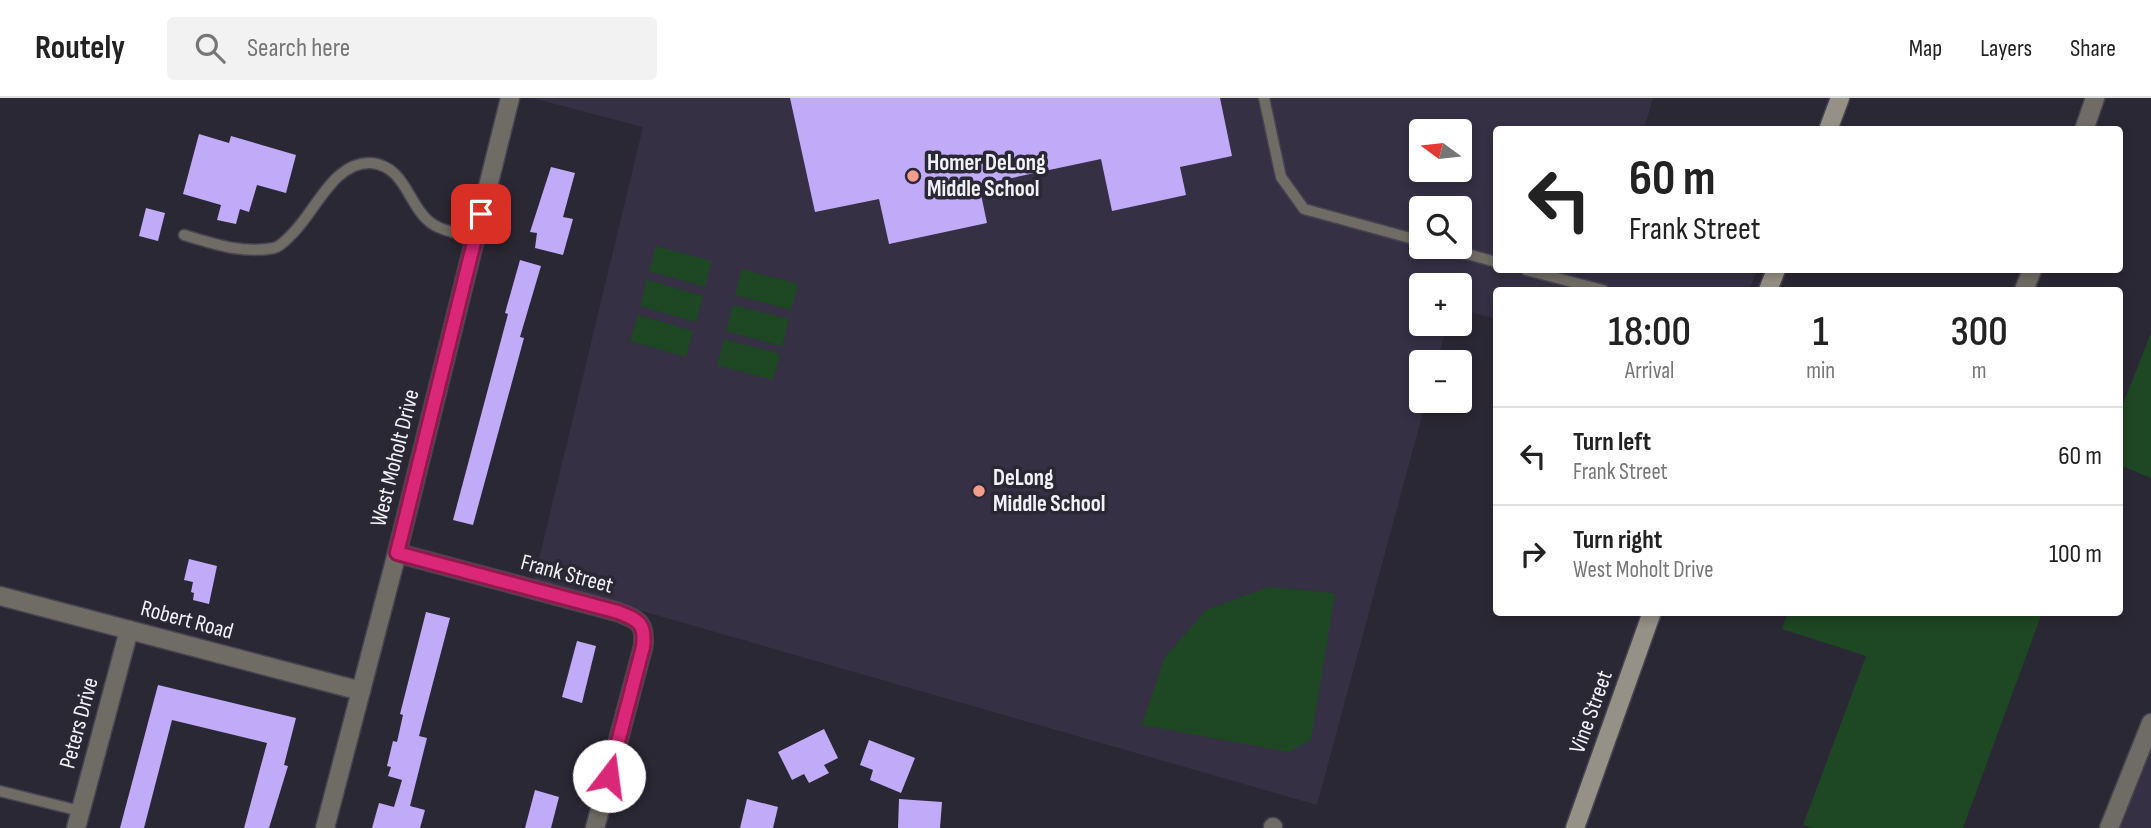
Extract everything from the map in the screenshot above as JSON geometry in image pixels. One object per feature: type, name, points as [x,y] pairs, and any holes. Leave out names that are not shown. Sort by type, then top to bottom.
[{"type":"street","name":"West Moholt Drive","points":[[325,828],[397,553],[509,98]]},
{"type":"street","points":[[1830,126],[1840,98]]},
{"type":"street","points":[[2085,126],[2095,98]]},
{"type":"street","name":"Frank Street","points":[[397,553],[618,612],[633,618],[641,625],[645,634],[643,647],[595,828]]},
{"type":"street","name":"Robert Road","points":[[0,596],[361,691]]},
{"type":"street","name":"Vine Street","points":[[1575,828],[1651,616]]},
{"type":"street","name":"Peters Drive","points":[[78,820],[129,630]]},
{"type":"street","points":[[2109,828],[2150,726]]},
{"type":"lane","points":[[1264,98],[1281,177],[1304,209],[1409,238]]},
{"type":"lane","points":[[184,235],[251,251],[278,247],[303,224],[326,188],[352,165],[373,163],[397,174],[421,213],[434,225],[475,237]]},
{"type":"lane","points":[[1472,255],[1493,260]]},
{"type":"lane","points":[[1538,273],[1591,287]]},
{"type":"lane","points":[[0,790],[78,820]]},
{"type":"shaded area","name":"DeLong Middle School","points":[[532,98],[1653,98],[1645,126],[1493,126],[1493,273],[1756,273],[1750,287],[1493,287],[1493,318],[1472,312],[1472,273],[1409,273],[1409,336],[1444,336],[1440,350],[1409,350],[1409,413],[1423,413],[1317,805],[534,580],[643,127]]},
{"type":"shaded area","points":[[2151,742],[2151,828],[2117,828]]},
{"type":"green space","points":[[656,246],[712,261],[705,287],[649,271]]},
{"type":"green space","points":[[742,269],[798,284],[791,310],[735,295]]},
{"type":"green space","points":[[647,280],[703,296],[696,322],[640,306]]},
{"type":"green space","points":[[733,305],[789,319],[782,346],[726,331]]},
{"type":"green space","points":[[638,315],[693,331],[686,357],[630,341]]},
{"type":"green space","points":[[2151,333],[2151,478],[2123,467],[2123,404]]},
{"type":"green space","points":[[724,339],[780,354],[773,380],[717,365]]},
{"type":"green space","points":[[1269,587],[1335,593],[1311,740],[1288,752],[1142,725],[1165,657],[1206,610]]},
{"type":"green space","points":[[1787,616],[2041,616],[1963,828],[1813,828],[1803,825],[1866,656],[1782,629]]},
{"type":"building","name":"Homer DeLong Middle School","points":[[790,98],[1220,98],[1232,156],[1180,167],[1186,195],[1112,211],[1101,159],[979,185],[987,223],[889,244],[879,199],[815,212]]},
{"type":"building","points":[[199,134],[229,143],[231,136],[296,155],[286,193],[257,185],[249,212],[240,209],[236,224],[217,220],[221,205],[183,194]]},
{"type":"building","points":[[551,167],[575,173],[563,217],[573,219],[563,255],[535,248],[537,233],[530,232]]},
{"type":"building","points":[[146,208],[165,213],[158,241],[139,236]]},
{"type":"building","points":[[520,260],[541,266],[520,337],[524,338],[473,525],[453,520]]},
{"type":"building","points":[[189,559],[217,566],[209,604],[193,600],[193,582],[184,580]]},
{"type":"building","points":[[426,612],[450,618],[419,736],[427,738],[410,806],[425,810],[420,828],[372,828],[379,803],[394,807],[402,780],[388,776],[391,767],[387,766],[393,741],[397,742],[403,715],[400,714]]},
{"type":"building","points":[[577,641],[596,646],[582,703],[562,697]]},
{"type":"building","points":[[158,685],[296,718],[284,765],[288,766],[269,828],[244,828],[267,743],[172,720],[144,828],[120,828]]},
{"type":"building","points":[[824,729],[838,758],[824,765],[829,773],[809,783],[804,774],[792,780],[778,752]]},
{"type":"building","points":[[869,740],[915,758],[901,793],[870,780],[873,770],[860,765]]},
{"type":"building","points":[[535,790],[559,797],[551,828],[525,828]]},
{"type":"building","points":[[747,799],[778,807],[773,828],[740,828]]},
{"type":"building","points":[[899,799],[942,802],[940,828],[898,828]]},
{"type":"place","name":"Homer DeLong Middle School","points":[[913,176]]},
{"type":"place","name":"DeLong Middle School","points":[[979,491]]},
{"type":"route","points":[[481,214],[397,553],[618,612],[633,618],[641,625],[645,634],[643,647],[609,776]]}]
